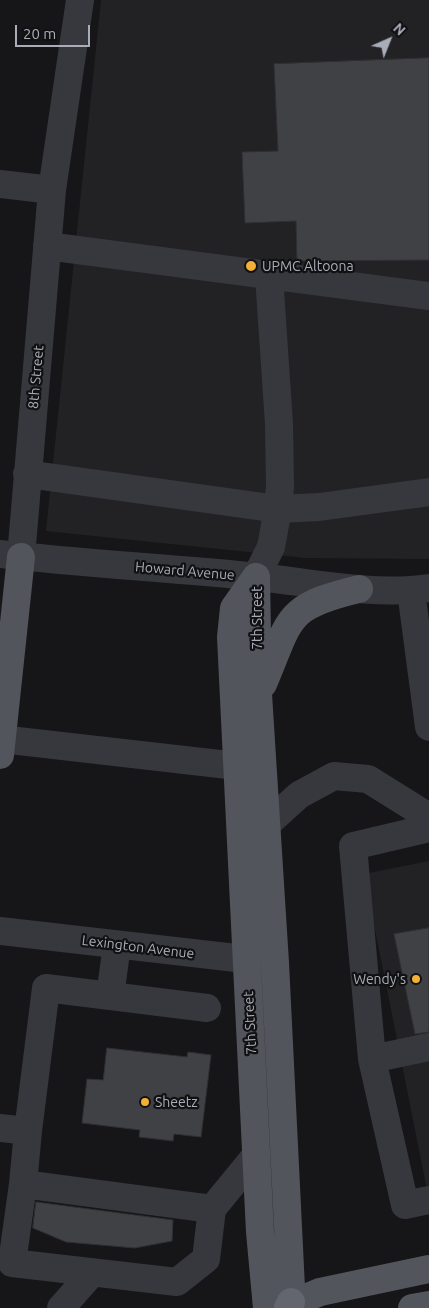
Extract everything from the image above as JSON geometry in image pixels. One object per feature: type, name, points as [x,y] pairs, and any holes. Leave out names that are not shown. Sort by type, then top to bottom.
[{"type":"main road","name":"8th Street","points":[[1,745],[10,556]]},
{"type":"main road","name":"7th Street","points":[[256,577],[258,694],[275,963],[284,1307]]},
{"type":"main road","name":"7th Street","points":[[256,577],[234,608],[231,637],[257,1154],[284,1307]]},
{"type":"main road","points":[[258,694],[275,656],[277,644],[288,624],[304,607],[326,597],[359,589]]},
{"type":"main road","points":[[284,1307],[347,1285],[429,1269]]},
{"type":"main road","points":[[412,1308],[429,1304]]},
{"type":"street","name":"8th Street","points":[[10,556],[28,474],[52,190],[80,0]]},
{"type":"street","points":[[0,184],[52,190]]},
{"type":"street","points":[[48,246],[429,296]]},
{"type":"street","points":[[256,577],[271,546],[278,509],[279,424],[269,276]]},
{"type":"street","points":[[28,474],[278,509],[318,507],[429,492]]},
{"type":"street","name":"Howard Avenue","points":[[10,556],[256,577],[359,589],[420,589]]},
{"type":"street","points":[[420,589],[429,727]]},
{"type":"street","points":[[1,745],[237,766]]},
{"type":"street","points":[[266,824],[299,795],[334,776],[368,779],[429,817]]},
{"type":"street","points":[[429,828],[353,846],[372,1058],[405,1205],[429,1200]]},
{"type":"street","name":"Lexington Avenue","points":[[0,932],[275,963]]},
{"type":"street","points":[[110,996],[117,945]]},
{"type":"street","points":[[207,1008],[46,988],[12,1264],[177,1282],[206,1259],[212,1209],[257,1154]]},
{"type":"street","points":[[372,1058],[429,1047]]},
{"type":"street","points":[[0,1128],[28,1131]]},
{"type":"street","points":[[23,1184],[212,1209]]},
{"type":"street","points":[[61,1308],[91,1274]]},
{"type":"shaded area","name":"UPMC Altoona","points":[[101,0],[429,0],[429,559],[306,558],[46,531]]},
{"type":"shaded area","points":[[429,861],[429,1200],[364,874]]},
{"type":"building","name":"UPMC Altoona","points":[[429,58],[429,260],[297,261],[296,221],[245,223],[242,152],[278,151],[274,64]]},
{"type":"building","name":"Wendy's","points":[[429,928],[429,1032],[415,1034],[394,934]]},
{"type":"building","name":"Sheetz","points":[[107,1048],[187,1057],[188,1052],[211,1055],[201,1137],[174,1134],[173,1141],[139,1137],[140,1130],[82,1123],[87,1079],[103,1080]]},
{"type":"building","points":[[36,1202],[173,1220],[172,1241],[135,1248],[66,1242],[33,1228]]},
{"type":"place","name":"UPMC Altoona","points":[[251,266]]},
{"type":"place","name":"Wendy's","points":[[416,979]]},
{"type":"place","name":"Sheetz","points":[[145,1102]]}]
